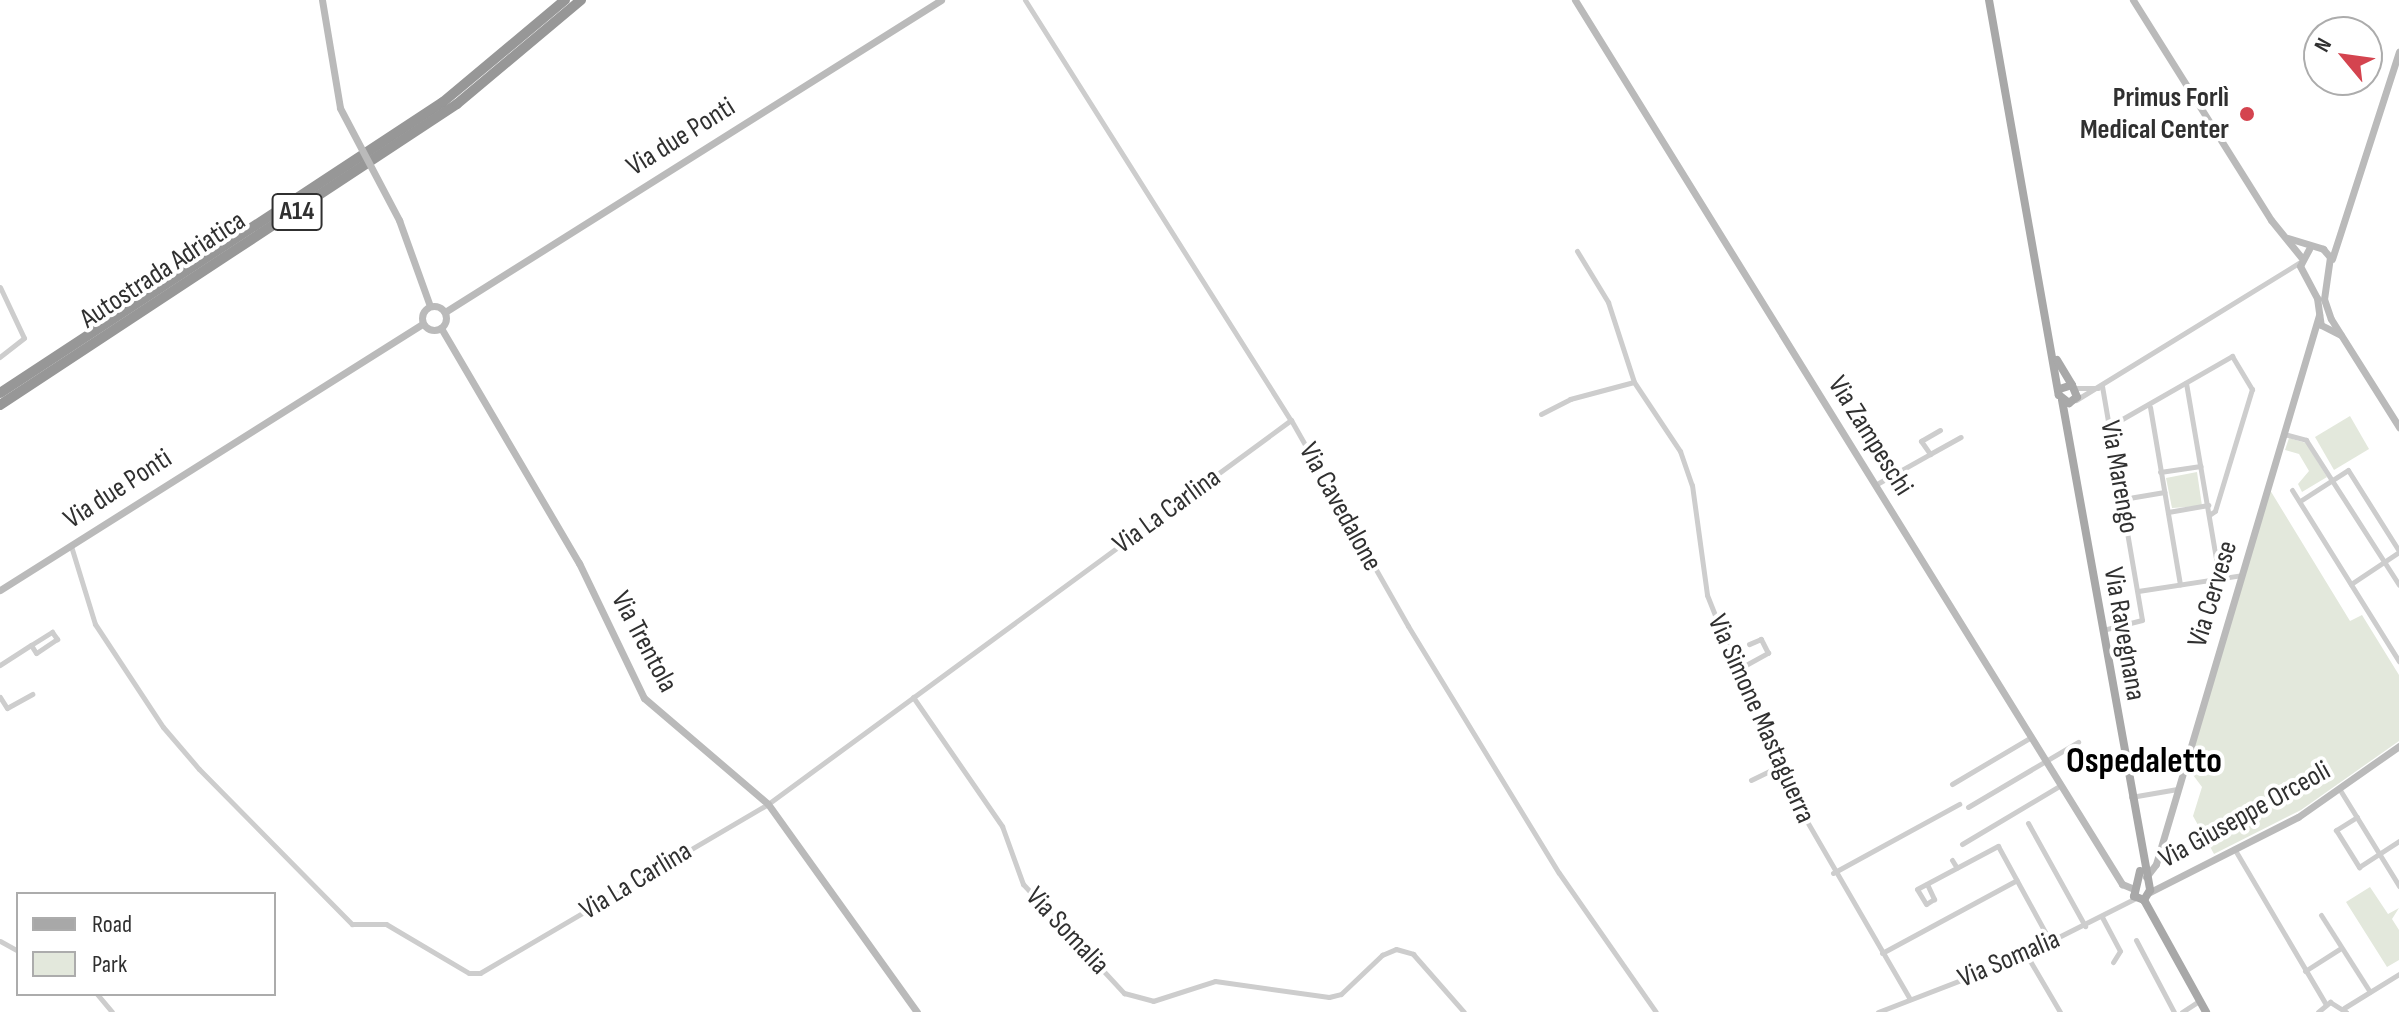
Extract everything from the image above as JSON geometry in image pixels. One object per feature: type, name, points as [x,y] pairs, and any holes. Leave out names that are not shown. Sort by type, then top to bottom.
[{"type":"highway","name":"Autostrada Adriatica","points":[[0,393],[410,125],[488,68],[565,0]]},
{"type":"highway","name":"Autostrada Adriatica","points":[[0,405],[446,112],[581,0]]},
{"type":"main road","points":[[1989,0],[2060,389],[2069,401]]},
{"type":"main road","points":[[2054,356],[2074,386]]},
{"type":"main road","points":[[2060,389],[2074,386]]},
{"type":"main road","points":[[2069,401],[2074,386]]},
{"type":"main road","name":"Via Ravegnana","points":[[2069,401],[2063,418],[2142,861],[2142,889]]},
{"type":"main road","points":[[2142,889],[2206,1012]]},
{"type":"street","points":[[322,0],[340,108],[399,220],[430,306],[445,312],[441,328],[423,324],[422,313],[430,306]]},
{"type":"street","name":"Via due Ponti","points":[[445,312],[941,0]]},
{"type":"street","name":"Via Cavedalone","points":[[1025,0],[1291,420],[1393,601],[1559,873],[1656,1012]]},
{"type":"street","name":"Via Zampeschi","points":[[1575,0],[2122,884],[2142,889]]},
{"type":"street","points":[[2133,0],[2300,260],[2319,315],[2327,328],[2343,336]]},
{"type":"street","points":[[2399,52],[2326,275],[2324,299],[2331,319],[2399,427]]},
{"type":"street","points":[[2069,401],[2101,387],[2286,272],[2314,248],[2329,243],[2347,218]]},
{"type":"street","points":[[2280,233],[2314,248],[2331,261]]},
{"type":"street","name":"Via Simone Mastaguerra","points":[[1577,251],[1608,302],[1634,382],[1680,451],[1688,474],[1707,595],[1776,768],[1833,873],[1910,999]]},
{"type":"street","points":[[2286,272],[2326,275]]},
{"type":"street","points":[[0,287],[24,338],[0,357]]},
{"type":"street","name":"Via Cervese","points":[[2142,889],[2158,853],[2319,315]]},
{"type":"street","name":"Via Cervese","points":[[2310,347],[2331,319]]},
{"type":"street","name":"Via due Ponti","points":[[0,590],[423,324]]},
{"type":"street","name":"Via Trentola","points":[[441,328],[579,563],[644,698],[768,804],[917,1012]]},
{"type":"street","points":[[2110,426],[2149,407],[2232,356],[2252,389],[2215,511],[2209,515]]},
{"type":"street","points":[[1541,414],[1570,399],[1634,382]]},
{"type":"street","points":[[2186,383],[2217,562],[2226,576]]},
{"type":"street","points":[[2074,386],[2101,387]]},
{"type":"street","name":"Via Marengo","points":[[2101,387],[2123,499],[2141,622],[2101,630]]},
{"type":"street","points":[[2149,407],[2180,584]]},
{"type":"street","name":"Via La Carlina","points":[[71,546],[95,624],[181,749],[352,924],[386,924],[469,973],[480,973],[768,804],[1291,420]]},
{"type":"street","points":[[1930,454],[1921,441],[1940,430]]},
{"type":"street","points":[[2284,434],[2306,440],[2399,585]]},
{"type":"street","points":[[1875,485],[1961,437]]},
{"type":"street","points":[[2160,472],[2201,466]]},
{"type":"street","points":[[2300,501],[2348,470],[2399,552],[2351,584]]},
{"type":"street","points":[[2292,490],[2399,661]]},
{"type":"street","points":[[2123,499],[2164,492]]},
{"type":"street","points":[[2168,512],[2208,505]]},
{"type":"street","points":[[2217,562],[2226,576]]},
{"type":"street","points":[[2138,591],[2226,576],[2241,578]]},
{"type":"street","points":[[0,665],[31,645],[52,632],[57,639],[36,653],[31,645]]},
{"type":"street","points":[[1735,671],[1768,653],[1759,638],[1749,644]]},
{"type":"street","points":[[0,697],[7,708],[32,694]]},
{"type":"street","name":"Via Somalia","points":[[913,697],[1002,826],[1023,884],[1124,993],[1153,1001],[1215,981],[1329,997],[1341,994],[1396,949],[1413,954],[1464,1012]]},
{"type":"street","points":[[1952,784],[2031,737]]},
{"type":"street","points":[[1968,807],[2078,742]]},
{"type":"street","name":"Via Giuseppe Orceoli","points":[[2142,889],[2235,850],[2340,790],[2399,746]]},
{"type":"street","points":[[1751,780],[1776,768]]},
{"type":"street","points":[[1962,844],[2061,785]]},
{"type":"street","points":[[2130,798],[2177,789]]},
{"type":"street","points":[[2340,790],[2399,886]]},
{"type":"street","points":[[1833,873],[1959,804]]},
{"type":"street","points":[[2357,817],[2336,830],[2359,867],[2399,841]]},
{"type":"street","points":[[2028,823],[2085,926]]},
{"type":"street","points":[[1927,884],[1998,846],[2051,943]]},
{"type":"street","points":[[2235,850],[2325,1003],[2345,1010],[2399,974]]},
{"type":"street","points":[[2142,861],[2150,867],[2158,853]]},
{"type":"street","points":[[1952,860],[1957,868]]},
{"type":"street","points":[[1882,953],[2017,880]]},
{"type":"street","name":"Via Somalia","points":[[1878,1012],[1894,1009],[1910,999],[2051,943],[2102,917],[2142,889]]},
{"type":"street","points":[[2321,915],[2370,992]]},
{"type":"street","points":[[2102,917],[2120,951],[2113,962]]},
{"type":"street","points":[[2136,940],[2174,1012]]},
{"type":"street","points":[[2305,971],[2341,948]]},
{"type":"street","points":[[2026,954],[2060,1012]]},
{"type":"street","points":[[99,996],[112,1012]]},
{"type":"street","points":[[2182,1012],[2199,1001]]},
{"type":"street","points":[[2318,1012],[2325,1003]]},
{"type":"green space","points":[[2350,416],[2369,449],[2334,470],[2315,437]]},
{"type":"green space","points":[[2289,438],[2306,443],[2327,477],[2302,492],[2298,484],[2309,471],[2299,454],[2285,450]]},
{"type":"green space","points":[[2197,472],[2202,506],[2172,508],[2166,478]]},
{"type":"green space","points":[[2270,490],[2350,621],[2362,615],[2399,675],[2399,741],[2301,810],[2214,854],[2193,816],[2202,787],[2187,767]]},
{"type":"green space","points":[[2370,887],[2388,914],[2399,908],[2392,919],[2399,930],[2399,960],[2387,967],[2346,902]]},
{"type":"place","name":"Primus Forlì Medical Center","points":[[2247,114]]},
{"type":"district","name":"Ospedaletto","points":[[2144,762]]}]
